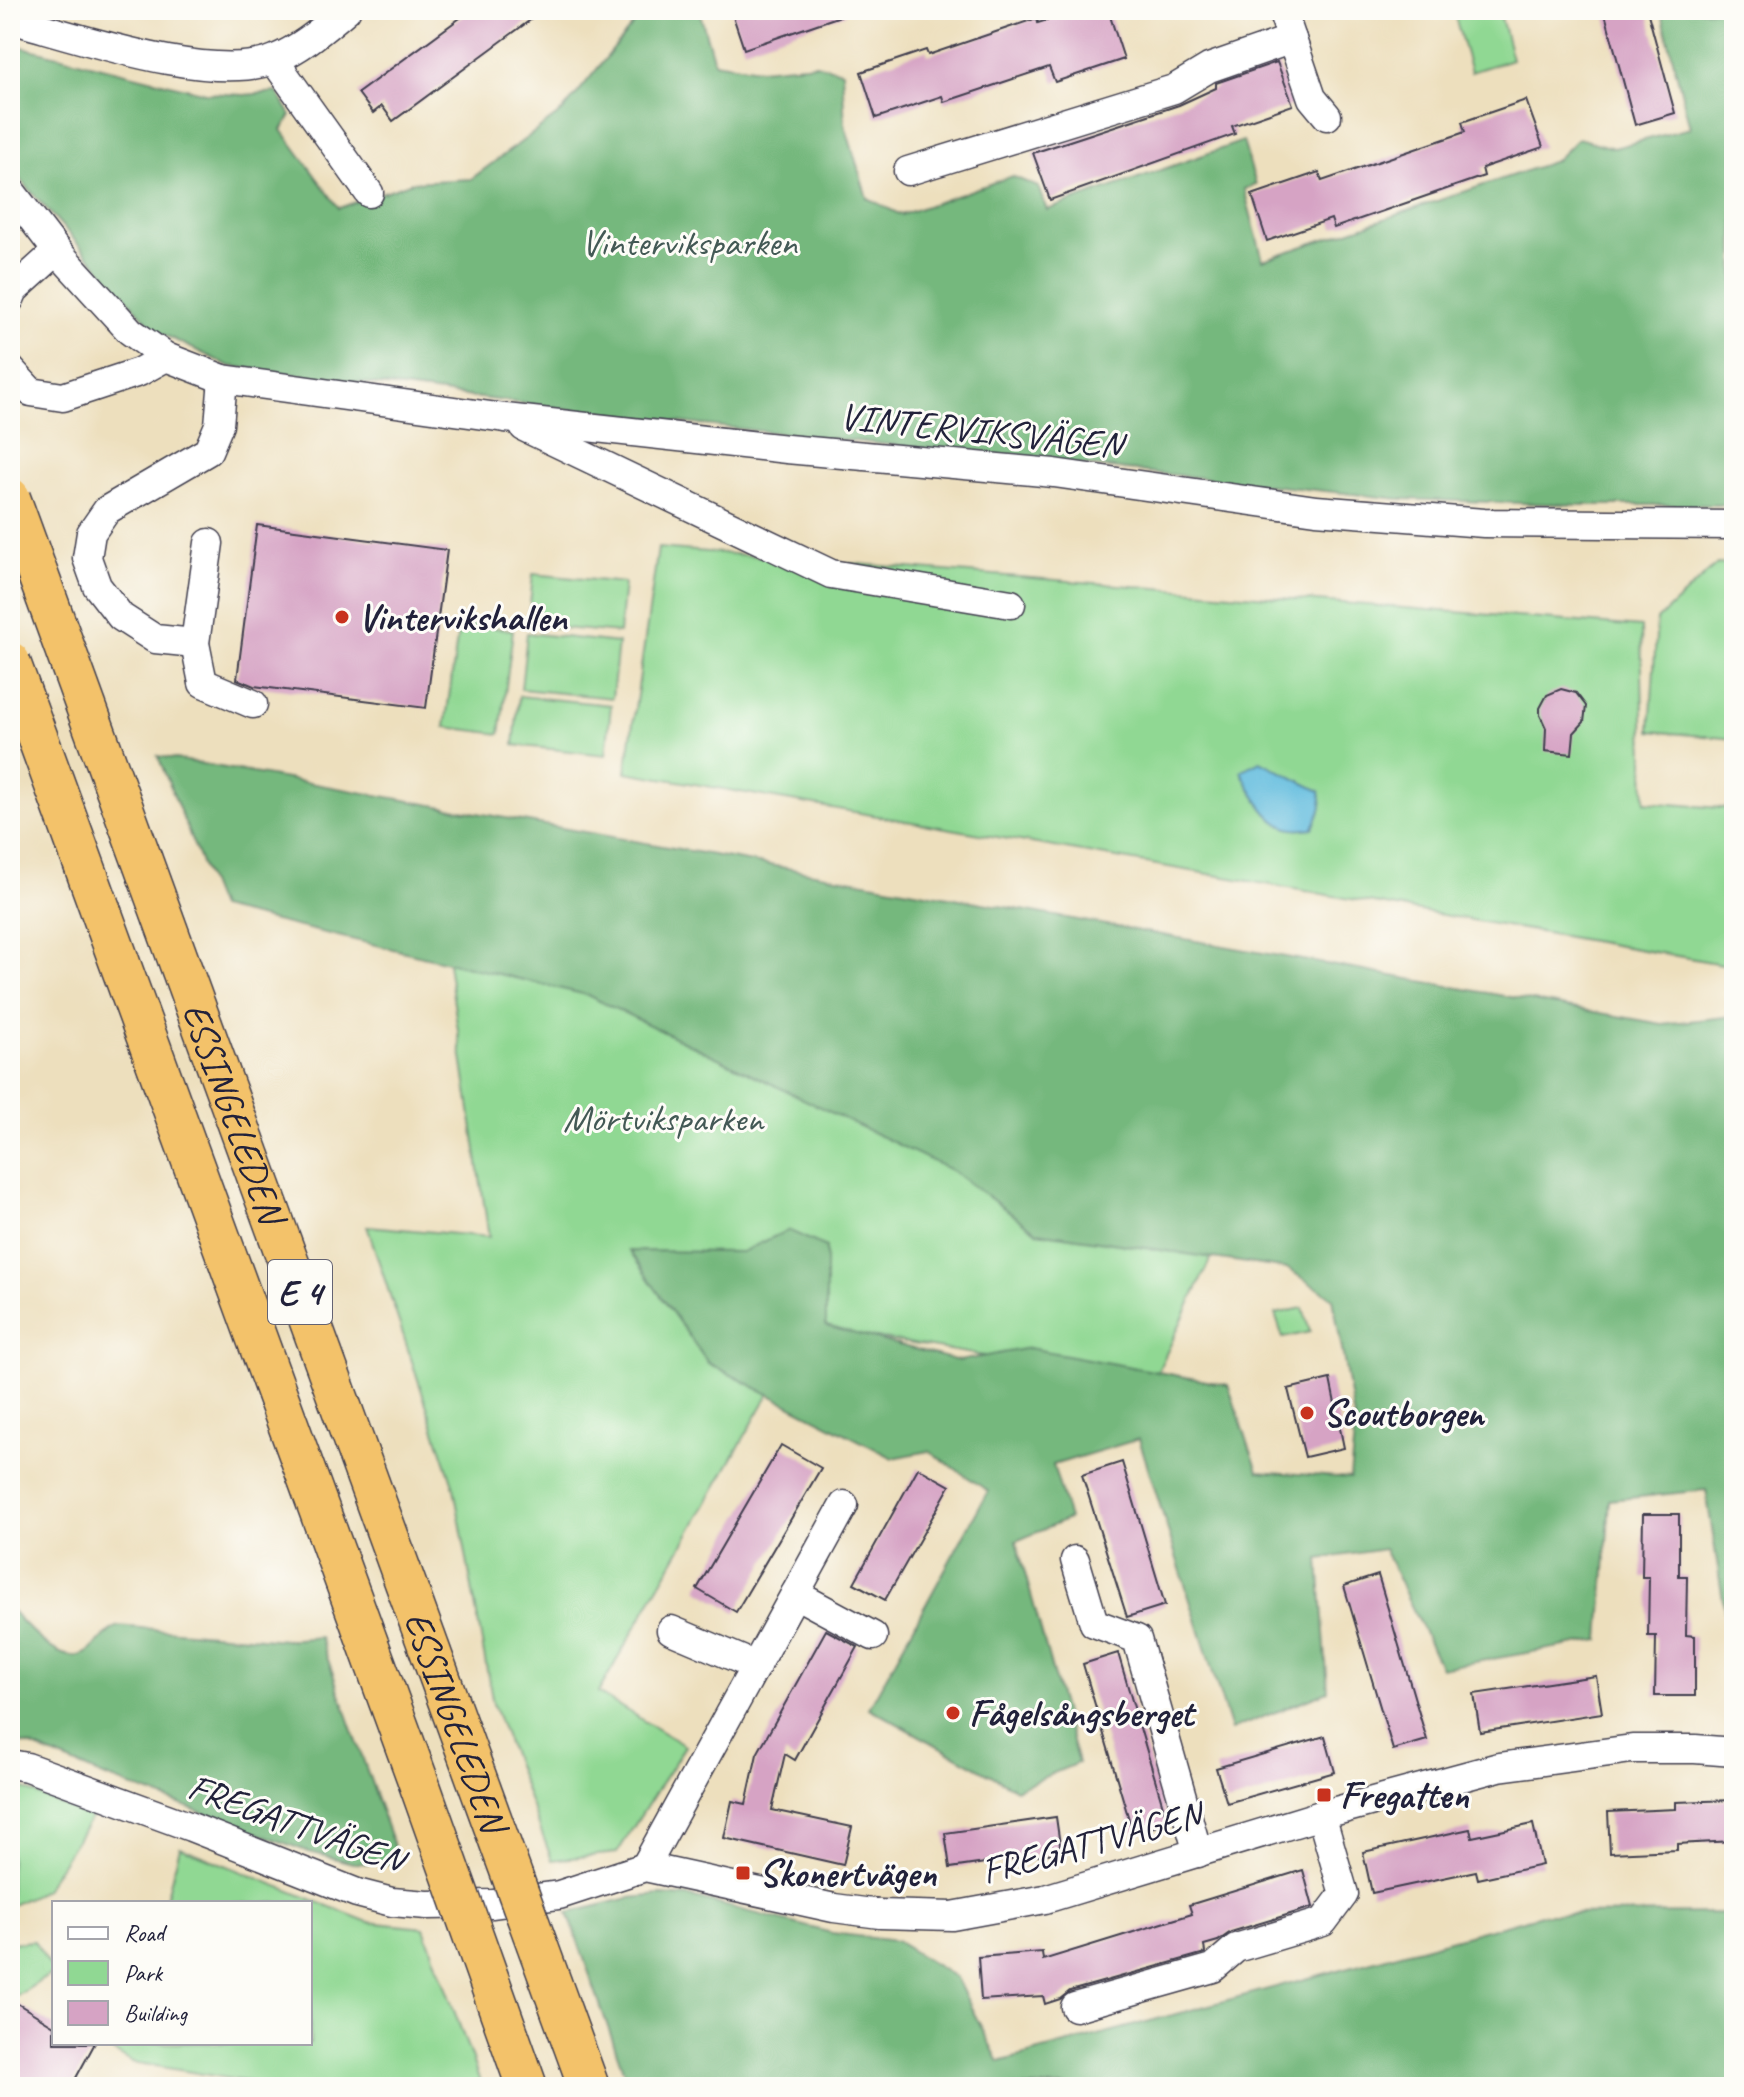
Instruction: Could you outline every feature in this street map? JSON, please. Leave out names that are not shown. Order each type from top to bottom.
[{"type":"highway","name":"ESSINGELEDEN","points":[[10,498],[589,2087]]},
{"type":"highway","name":"ESSINGELEDEN","points":[[10,662],[527,2087]]},
{"type":"street","points":[[10,19],[158,58],[208,65],[251,66],[274,60],[309,40],[346,10]]},
{"type":"street","points":[[1282,10],[1312,98],[1327,116]]},
{"type":"street","points":[[908,171],[1174,89],[1209,68],[1292,39]]},
{"type":"street","points":[[274,60],[369,193]]},
{"type":"street","name":"VINTERVIKSVÄGEN","points":[[10,190],[57,251],[130,331],[166,357],[223,379],[505,418],[1054,473],[1316,510],[1484,523],[1734,525]]},
{"type":"street","points":[[10,299],[14,290],[57,251]]},
{"type":"street","points":[[10,369],[31,392],[63,397],[139,372],[166,357]]},
{"type":"street","points":[[195,643],[155,639],[121,617],[97,586],[87,558],[91,533],[107,510],[208,451],[219,425],[223,379]]},
{"type":"street","points":[[505,418],[831,574],[1011,604]]},
{"type":"street","points":[[209,543],[195,643],[203,683],[253,704]]},
{"type":"street","points":[[645,1867],[844,1505]]},
{"type":"street","points":[[1075,1560],[1094,1623],[1137,1639],[1198,1853]]},
{"type":"street","points":[[795,1594],[873,1636]]},
{"type":"street","points":[[671,1630],[756,1666]]},
{"type":"street","name":"FREGATTVÄGEN","points":[[10,1764],[27,1767],[191,1827],[357,1893],[392,1902],[493,1904],[559,1895],[645,1867],[834,1908],[880,1914],[952,1916],[1045,1899],[1452,1778],[1543,1760],[1632,1749],[1734,1752]]},
{"type":"street","points":[[1075,2007],[1213,1968],[1236,1948],[1323,1922],[1344,1894],[1321,1815]]},
{"type":"green space","name":"Vinterviksparken","points":[[638,10],[699,10],[714,62],[759,69],[816,64],[842,71],[845,125],[867,198],[901,215],[1012,176],[1038,187],[1047,210],[1243,141],[1256,185],[1244,189],[1263,260],[1555,161],[1578,138],[1614,148],[1690,128],[1661,10],[1734,10],[1734,505],[1581,505],[1400,499],[638,418],[229,366],[156,331],[10,168],[10,44],[206,93],[244,95],[277,92],[291,115],[282,130],[339,208],[412,182],[471,179],[563,111],[641,15]]},
{"type":"green space","points":[[1453,10],[1499,10],[1512,59],[1471,72]]},
{"type":"green space","points":[[658,548],[1641,627],[1645,802],[1734,809],[1734,966],[626,772]]},
{"type":"green space","points":[[1717,564],[1734,565],[1734,739],[1650,731],[1657,620]]},
{"type":"green space","points":[[533,574],[624,583],[619,633],[528,625]]},
{"type":"green space","points":[[459,624],[513,630],[500,734],[445,727]]},
{"type":"green space","points":[[527,633],[618,643],[612,698],[521,689]]},
{"type":"green space","points":[[519,696],[611,705],[606,755],[514,745]]},
{"type":"green space","points":[[158,756],[1662,1024],[1734,1016],[1734,1646],[1730,1646],[1706,1490],[1610,1500],[1600,1640],[1441,1668],[1384,1549],[1319,1559],[1328,1691],[1231,1730],[1139,1439],[1053,1465],[1069,1519],[1016,1541],[1078,1763],[1016,1789],[869,1708],[988,1491],[929,1451],[893,1458],[708,1363],[629,1251],[742,1252],[788,1230],[826,1247],[826,1326],[959,1361],[1029,1348],[1228,1385],[1258,1471],[1350,1478],[1355,1424],[1333,1298],[1288,1269],[1037,1232],[951,1170],[587,995],[219,908]]},
{"type":"green space","name":"Mörtviksparken","points":[[437,890],[1306,1055],[1152,1384],[666,1303],[708,1363],[769,1394],[598,1693],[685,1746],[617,1853],[552,1860],[493,1704],[454,1488],[367,1226],[489,1237]]},
{"type":"green space","points":[[1303,1308],[1310,1332],[1283,1338],[1275,1314]]},
{"type":"green space","points":[[10,1609],[56,1651],[78,1656],[88,1652],[118,1626],[285,1640],[320,1637],[400,1864],[353,1863],[309,1852],[31,1746],[10,1741]]},
{"type":"green space","points":[[10,1785],[91,1818],[44,1890],[10,1906]]},
{"type":"green space","points":[[180,1847],[368,1922],[424,1928],[482,2087],[280,2087],[132,2062],[102,2045],[312,2045],[312,1901],[166,1901]]},
{"type":"green space","points":[[661,1895],[691,1897],[832,1933],[896,1941],[956,1978],[999,2062],[1545,1914],[1734,1913],[1734,2087],[629,2087],[568,1913],[629,1898]]},
{"type":"green space","points":[[34,1941],[52,1969],[52,1973],[17,1996],[10,1992],[10,1943]]},
{"type":"water","points":[[1260,761],[1320,791],[1322,807],[1313,828],[1285,827],[1269,815],[1241,771]]},
{"type":"building","points":[[471,10],[544,10],[393,121],[382,106],[373,113],[358,93]]},
{"type":"building","points":[[731,10],[845,10],[846,14],[744,49]]},
{"type":"building","points":[[1079,10],[1108,10],[1124,59],[1055,82],[1049,67],[944,102],[942,96],[876,118],[861,72],[926,50],[928,55],[1037,18],[1038,23]]},
{"type":"building","points":[[1604,10],[1647,10],[1675,113],[1635,125]]},
{"type":"building","points":[[1277,62],[1293,105],[1232,126],[1235,134],[1050,200],[1033,153],[1179,105],[1216,88],[1216,83]]},
{"type":"building","points":[[1526,100],[1543,147],[1482,168],[1484,176],[1334,228],[1331,219],[1267,241],[1252,195],[1319,172],[1322,181],[1465,132],[1462,122]]},
{"type":"building","name":"Vintervikshallen","points":[[257,525],[447,550],[426,708],[254,686],[237,679]]},
{"type":"building","points":[[1561,689],[1576,693],[1586,706],[1584,722],[1574,733],[1572,754],[1545,751],[1546,728],[1540,708],[1547,695]]},
{"type":"building","name":"Scoutborgen","points":[[1330,1379],[1344,1448],[1305,1457],[1288,1389]]},
{"type":"building","points":[[781,1445],[821,1468],[736,1612],[697,1589]]},
{"type":"building","points":[[1122,1462],[1165,1605],[1127,1617],[1082,1475]]},
{"type":"building","points":[[918,1468],[950,1486],[885,1600],[854,1583]]},
{"type":"building","points":[[1643,1514],[1679,1514],[1679,1576],[1687,1576],[1686,1635],[1695,1636],[1695,1696],[1655,1696],[1656,1636],[1648,1636],[1649,1577],[1642,1577]]},
{"type":"building","points":[[1378,1575],[1427,1740],[1393,1750],[1344,1586]]},
{"type":"building","points":[[826,1630],[858,1647],[795,1760],[785,1754],[772,1810],[852,1827],[843,1865],[724,1838],[732,1801],[746,1804],[757,1754]]},
{"type":"building","points":[[1118,1653],[1168,1823],[1133,1833],[1083,1664]]},
{"type":"building","points":[[1596,1676],[1602,1713],[1480,1732],[1474,1694]]},
{"type":"building","points":[[1325,1736],[1335,1772],[1227,1803],[1216,1768]]},
{"type":"building","points":[[1734,1800],[1734,1841],[1677,1844],[1677,1850],[1610,1853],[1608,1812],[1676,1809],[1676,1802]]},
{"type":"building","points":[[1056,1817],[1061,1852],[950,1868],[945,1833]]},
{"type":"building","points":[[1533,1824],[1542,1865],[1478,1879],[1476,1871],[1372,1893],[1363,1852],[1470,1829],[1472,1837]]},
{"type":"building","points":[[1303,1870],[1313,1907],[1231,1932],[1218,1941],[1204,1945],[1205,1953],[1070,1991],[1060,1999],[1045,2004],[1043,1996],[981,2000],[978,1957],[1042,1952],[1043,1960],[1192,1914],[1189,1905]]},
{"type":"building","points":[[10,1999],[52,2025],[52,2045],[94,2045],[71,2087],[10,2087]]},
{"type":"place","name":"Vintervikshallen","points":[[342,617]]},
{"type":"place","name":"Scoutborgen","points":[[1307,1413]]},
{"type":"place","name":"Fågelsångsberget","points":[[953,1713]]},
{"type":"place","name":"Fregatten","points":[[1324,1795]]},
{"type":"place","name":"Skonertvägen","points":[[743,1873]]}]
